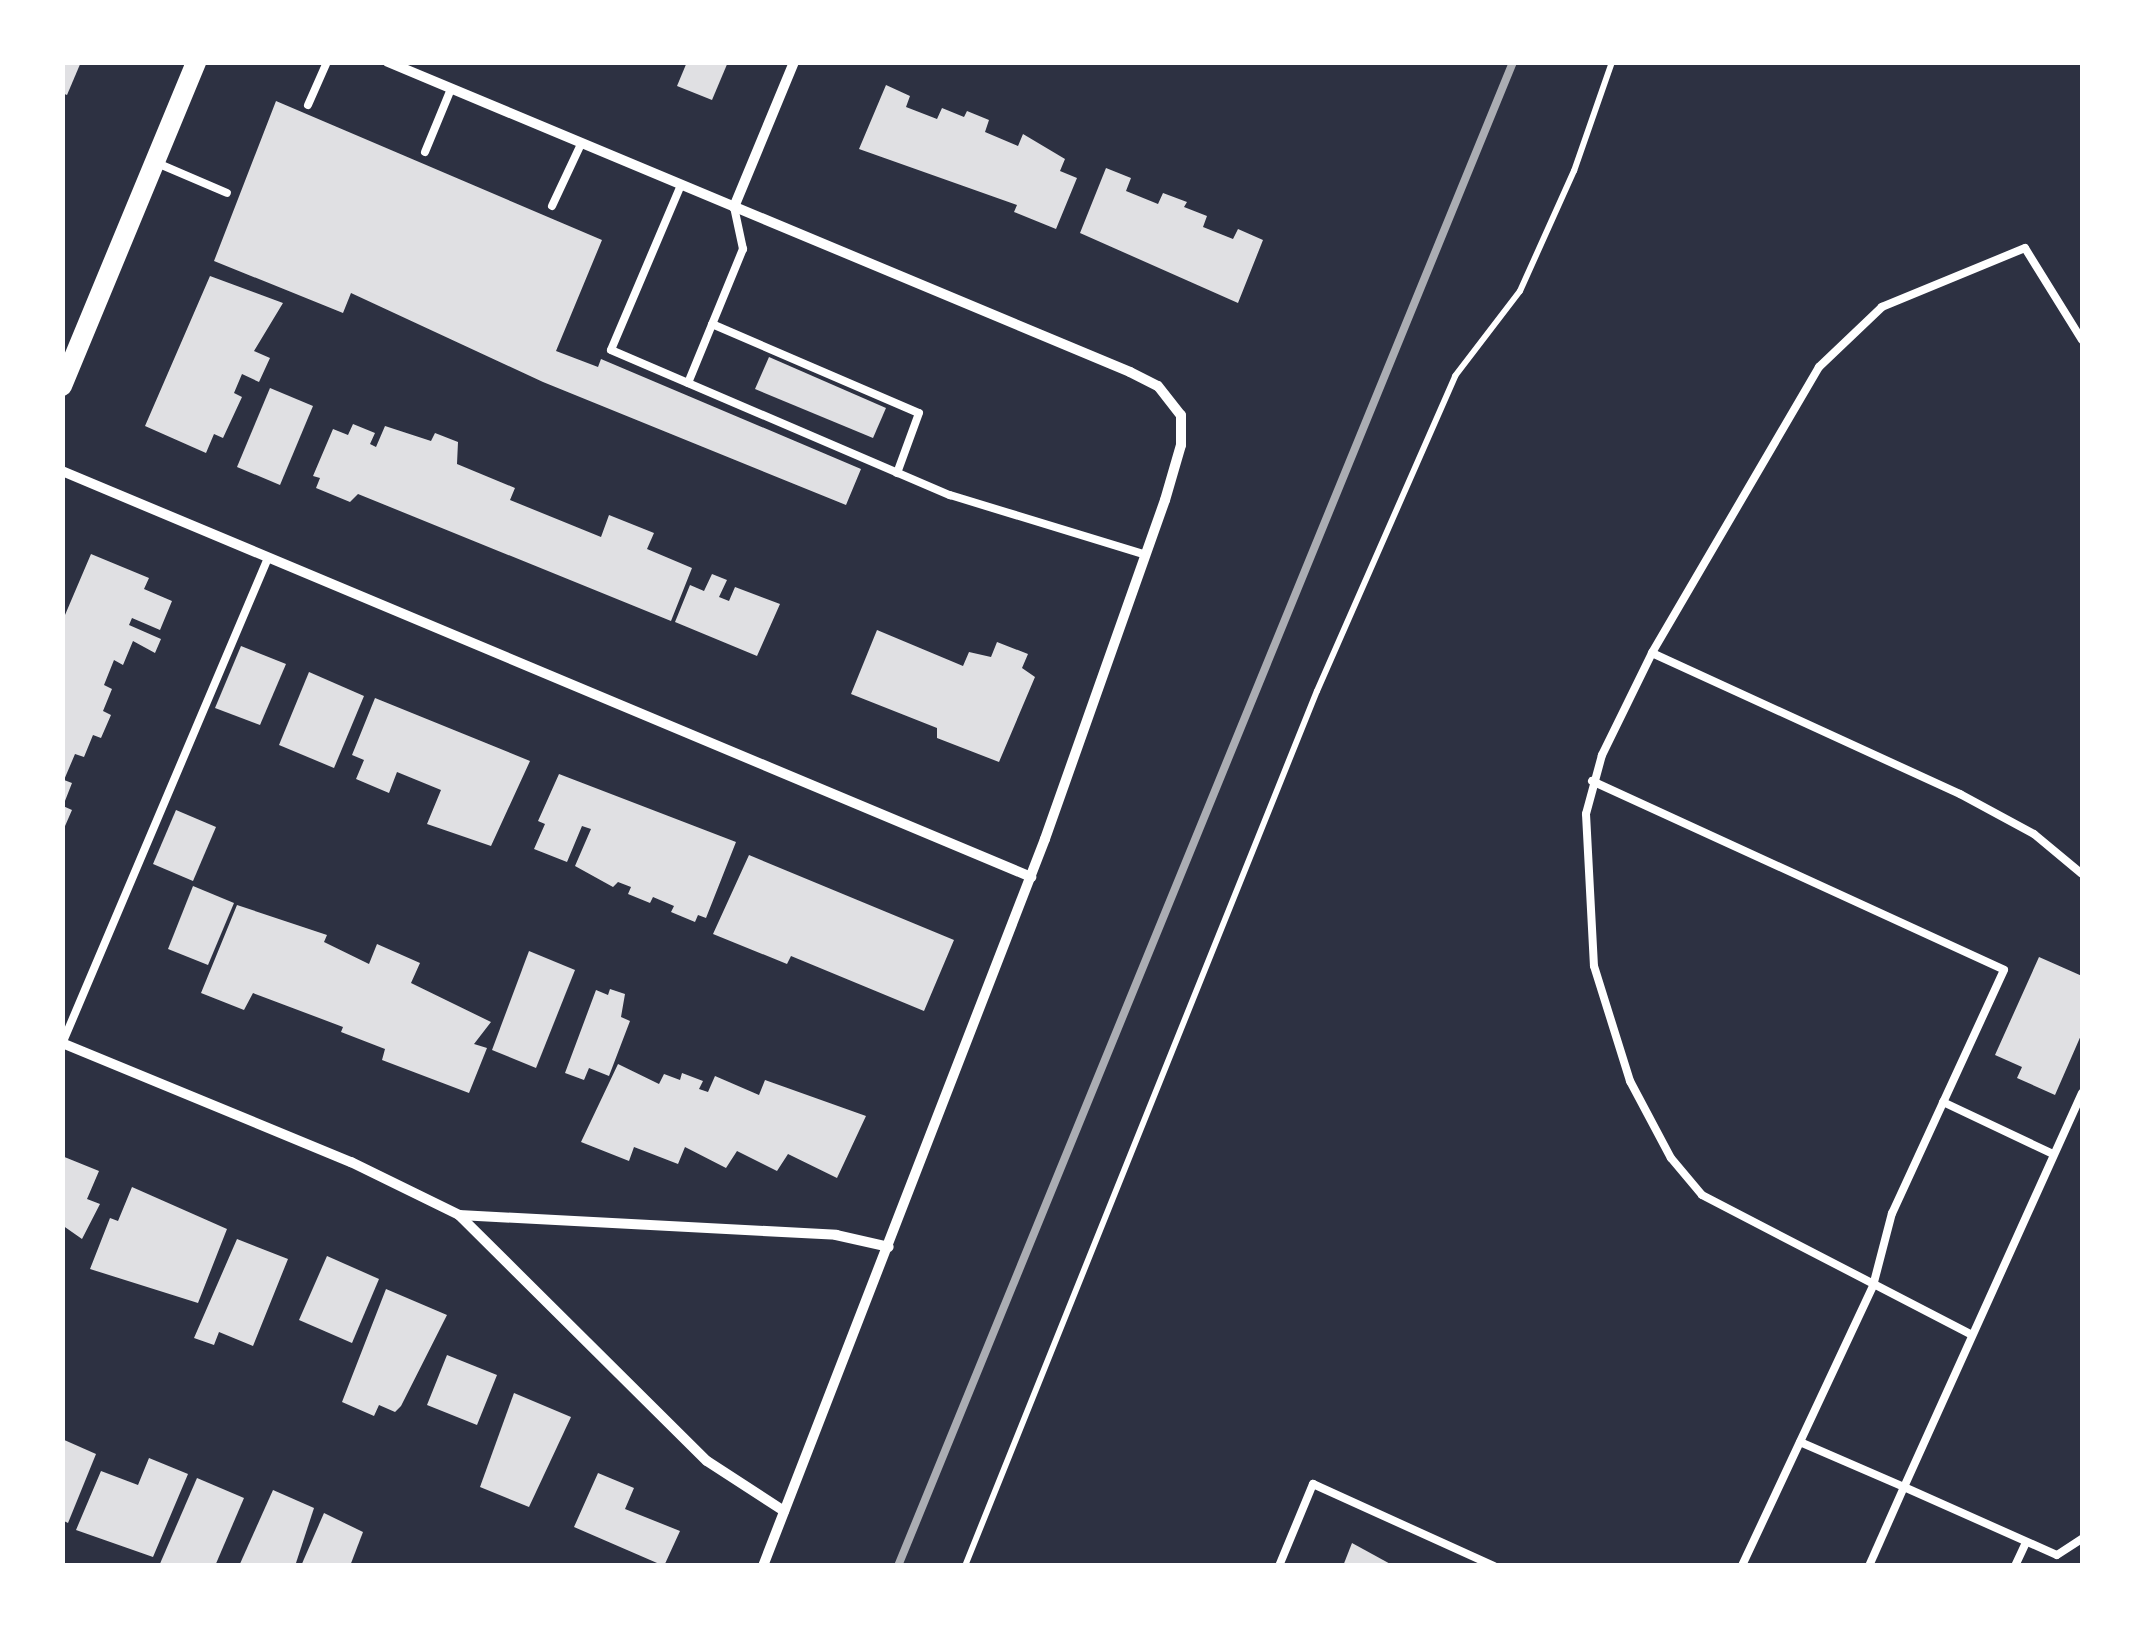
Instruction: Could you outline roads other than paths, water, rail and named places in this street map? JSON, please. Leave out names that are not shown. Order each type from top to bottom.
[{"type":"main road","points":[[62,386],[196,62]]},
{"type":"street","points":[[388,62],[1130,372],[1158,386],[1181,414],[1182,446],[1031,877],[763,1566]]},
{"type":"street","points":[[734,207],[794,62]]},
{"type":"street","points":[[62,471],[1031,877]]},
{"type":"street","points":[[62,1043],[351,1162],[459,1215],[707,1461],[784,1511]]},
{"type":"street","points":[[459,1215],[836,1235],[889,1247]]},
{"type":"lane","points":[[308,105],[327,62]]},
{"type":"lane","points":[[425,152],[451,89]]},
{"type":"lane","points":[[552,206],[581,144]]},
{"type":"lane","points":[[155,162],[227,192]]},
{"type":"lane","points":[[680,186],[612,350],[897,473],[1058,533],[1100,536],[1146,555]]},
{"type":"lane","points":[[688,383],[743,249],[734,207]]},
{"type":"lane","points":[[1972,1335],[1702,1195],[1671,1158],[1630,1080],[1594,966],[1585,850],[1592,781],[1652,654],[1819,368],[1882,307],[2025,248],[2082,340]]},
{"type":"lane","points":[[712,324],[920,413],[897,473]]},
{"type":"lane","points":[[62,1043],[268,558]]},
{"type":"lane","points":[[1652,654],[1960,794],[2034,834],[2082,874]]},
{"type":"lane","points":[[1592,781],[2004,970],[1892,1213],[1873,1286],[1742,1566]]},
{"type":"lane","points":[[1869,1566],[2082,1093]]},
{"type":"lane","points":[[1942,1102],[2053,1154]]},
{"type":"lane","points":[[1800,1442],[2057,1555],[2082,1539]]},
{"type":"lane","points":[[1279,1566],[1313,1484],[1494,1566]]},
{"type":"lane","points":[[2015,1566],[2026,1542]]},
{"type":"railway","points":[[898,1566],[1513,62]]}]
